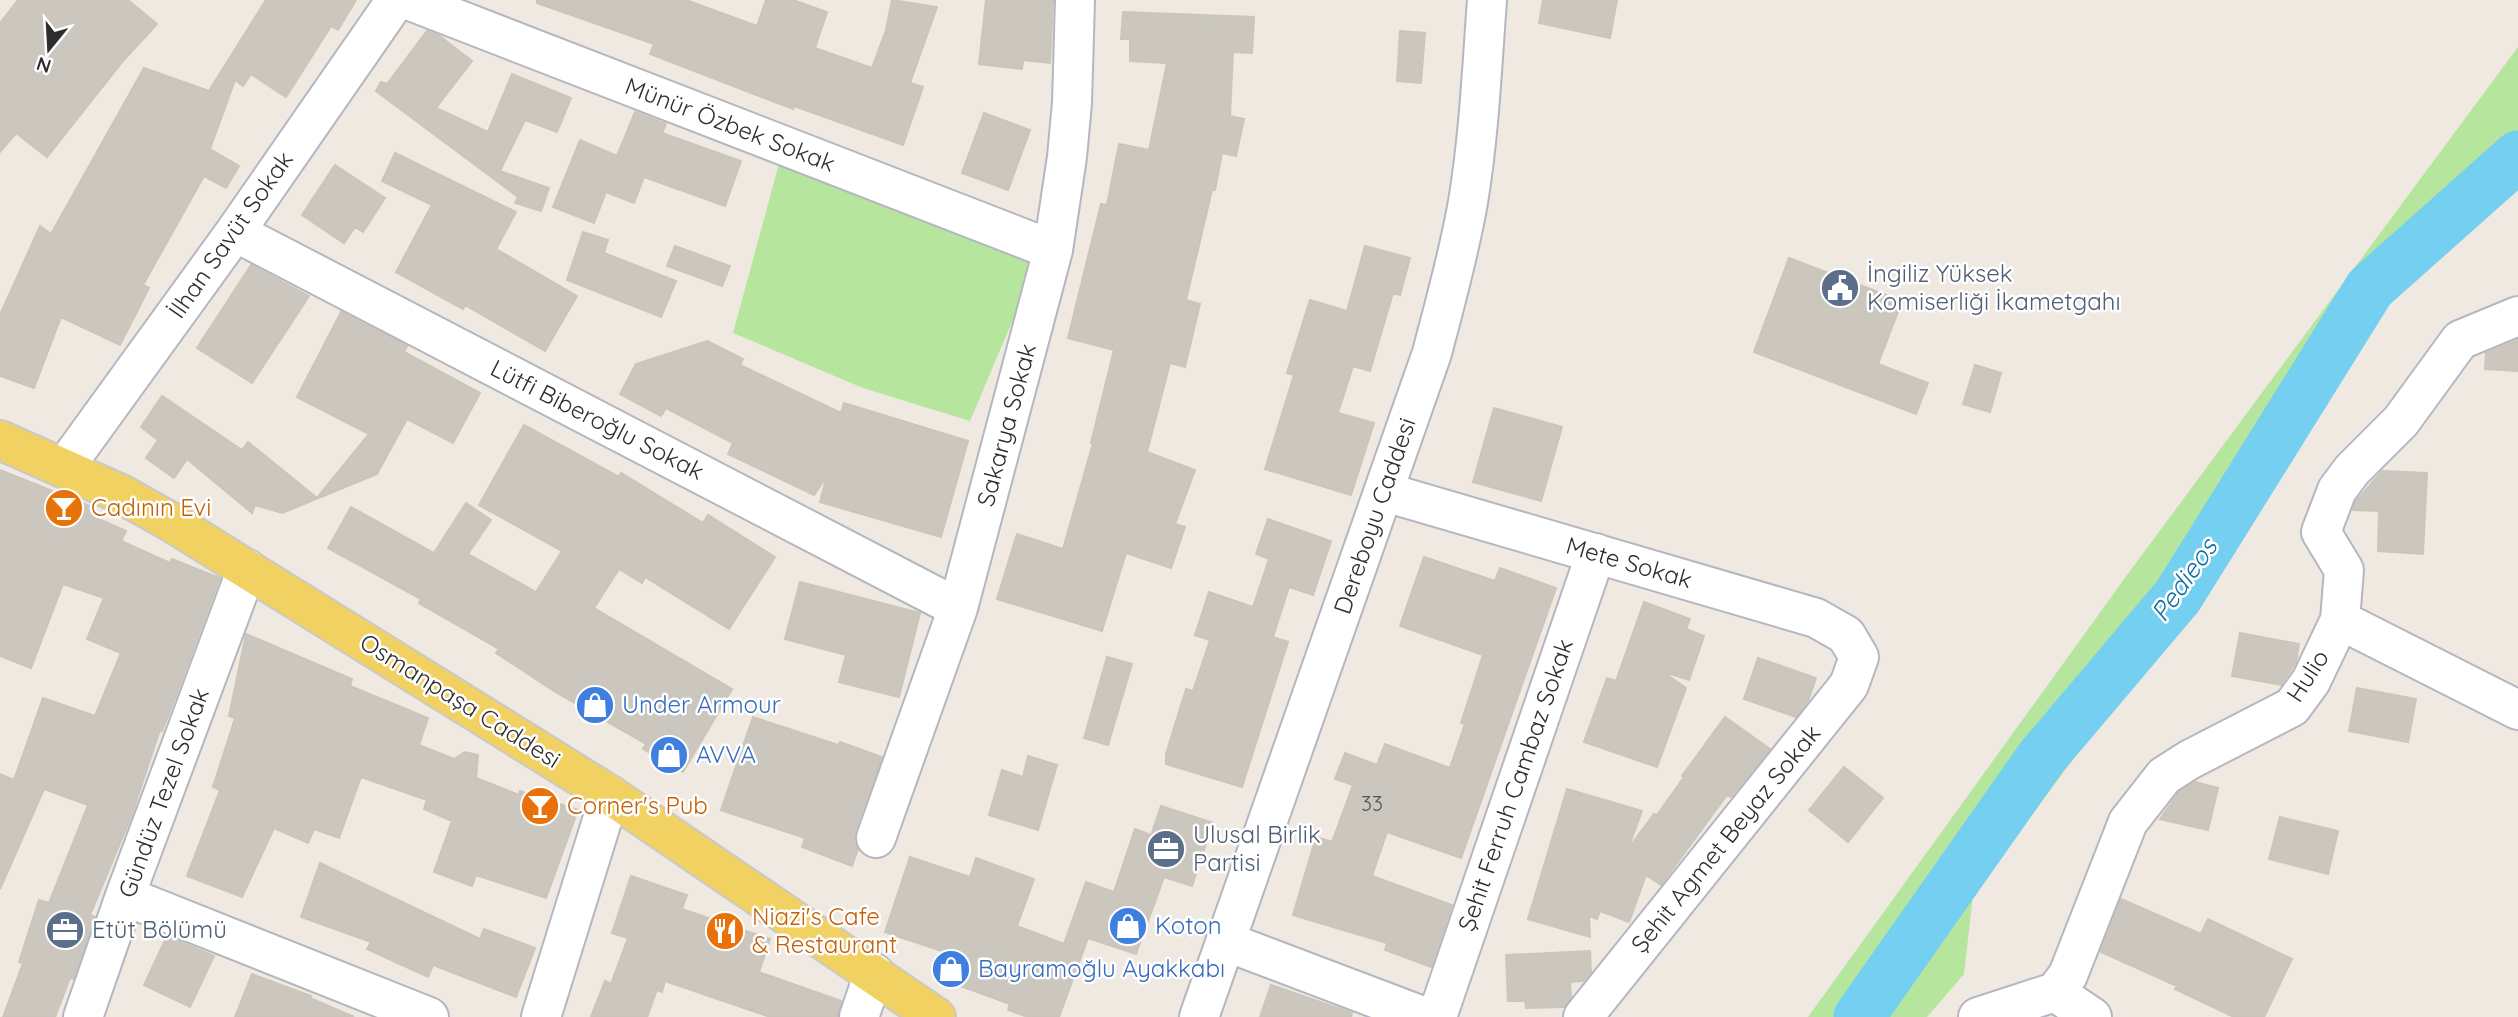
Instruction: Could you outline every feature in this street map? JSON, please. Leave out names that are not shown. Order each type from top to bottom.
[{"type":"main road","name":"Osmanpaşa Caddesi","points":[[0,440],[123,495],[171,522],[610,795],[874,972],[936,1017]]},
{"type":"street","name":"İlhan Savüt Sokak","points":[[64,468],[235,232],[396,0]]},
{"type":"street","name":"Münür Özbek Sokak","points":[[408,0],[1053,250]]},
{"type":"street","name":"Sakarya Sokak","points":[[876,838],[958,608],[1053,250],[1070,130],[1075,0]]},
{"type":"street","name":"Dereboyu Caddesi","points":[[1199,1017],[1432,353],[1468,202],[1477,132],[1487,0]]},
{"type":"street","name":"Lütfi Biberoğlu Sokak","points":[[235,232],[958,608]]},
{"type":"street","name":"Hulio","points":[[2055,992],[2068,975],[2128,822],[2164,776],[2189,760],[2292,707],[2311,681],[2340,620],[2344,570],[2321,532],[2337,490],[2352,470],[2401,421],[2460,340],[2518,316]]},
{"type":"street","name":"Mete Sokak","points":[[1385,492],[1816,618],[1846,635],[1859,657]]},
{"type":"street","name":"Şehit Ferruh Cambaz Sokak","points":[[1437,1017],[1596,553]]},
{"type":"street","name":"Gündüz Tezel Sokak","points":[[83,1017],[125,896],[247,569]]},
{"type":"street","points":[[2340,620],[2518,710]]},
{"type":"street","name":"Şehit Agmet Beyaz Sokak","points":[[1583,1017],[1849,685],[1859,657]]},
{"type":"street","points":[[541,1017],[610,795]]},
{"type":"street","points":[[125,896],[429,1017]]},
{"type":"street","points":[[1227,942],[1426,1017]]},
{"type":"street","points":[[859,1017],[874,972]]},
{"type":"street","points":[[1978,1017],[2055,992],[2092,1017]]},
{"type":"green space","points":[[2518,47],[2518,184],[2385,303],[2155,648],[1973,895],[1964,974],[1927,1017],[1808,1017],[2130,571]]},
{"type":"green space","points":[[780,160],[1037,263],[970,421],[863,388],[733,333]]},
{"type":"building","points":[[18,0],[128,0],[157,24],[123,61],[47,157],[16,133],[0,152],[0,23]]},
{"type":"building","points":[[266,0],[356,0],[338,30],[331,26],[286,97],[251,74],[243,86],[235,80],[210,149],[239,166],[226,188],[204,176],[143,285],[149,288],[120,345],[61,317],[34,388],[0,376],[0,315],[40,226],[51,234],[144,68],[209,91]]},
{"type":"building","points":[[537,0],[686,0],[757,26],[766,0],[793,0],[827,12],[815,48],[872,68],[886,30],[892,0],[937,7],[910,83],[923,87],[903,145],[794,106],[793,109],[650,54],[654,44],[537,3]]},
{"type":"building","points":[[986,0],[1053,1],[1050,63],[1023,60],[1022,69],[979,64]]},
{"type":"building","points":[[1543,0],[1617,0],[1610,38],[1539,23]]},
{"type":"building","points":[[1123,12],[1254,17],[1252,53],[1233,52],[1230,116],[1244,119],[1236,156],[1222,153],[1215,190],[1212,190],[1186,300],[1200,304],[1185,367],[1170,363],[1147,452],[1195,470],[1175,524],[1185,527],[1171,568],[1126,553],[1102,631],[997,599],[1017,534],[1063,549],[1093,443],[1114,350],[1068,338],[1101,204],[1107,205],[1119,144],[1149,150],[1167,63],[1130,61],[1130,39],[1121,39]]},
{"type":"building","points":[[427,31],[438,35],[472,61],[436,108],[488,132],[512,74],[571,98],[557,132],[525,120],[500,171],[549,188],[541,211],[515,203],[518,197],[376,91],[381,82],[387,84]]},
{"type":"building","points":[[1400,31],[1425,33],[1421,83],[1397,81]]},
{"type":"building","points":[[635,112],[666,124],[662,133],[741,161],[725,206],[644,177],[634,203],[606,192],[594,223],[553,207],[580,140],[617,156]]},
{"type":"building","points":[[984,113],[1030,130],[1008,190],[962,173]]},
{"type":"building","points":[[395,153],[516,212],[496,249],[577,296],[545,351],[465,305],[463,309],[396,272],[432,205],[382,181]]},
{"type":"building","points":[[335,165],[385,198],[363,232],[355,227],[344,243],[302,215]]},
{"type":"building","points":[[583,232],[608,240],[604,253],[676,281],[661,317],[567,280]]},
{"type":"building","points":[[675,246],[730,266],[722,286],[667,266]]},
{"type":"building","points":[[1365,246],[1410,258],[1400,295],[1393,293],[1370,371],[1353,366],[1338,413],[1374,423],[1351,495],[1265,469],[1294,375],[1287,373],[1310,300],[1347,311]]},
{"type":"building","points":[[1789,258],[1902,301],[1878,364],[1928,383],[1916,414],[1754,352]]},
{"type":"building","points":[[251,265],[309,296],[252,383],[197,348]]},
{"type":"building","points":[[341,312],[407,346],[404,352],[480,393],[453,443],[407,419],[377,474],[282,513],[255,505],[252,513],[187,459],[174,478],[146,458],[158,440],[141,427],[162,396],[242,450],[248,442],[317,498],[369,434],[297,397]]},
{"type":"building","points":[[2518,340],[2518,371],[2485,369],[2486,353]]},
{"type":"building","points":[[707,341],[743,359],[740,365],[841,413],[844,403],[968,441],[941,537],[820,502],[827,476],[814,495],[728,454],[733,443],[666,408],[661,416],[620,394],[636,364]]},
{"type":"building","points":[[1975,365],[2001,373],[1990,412],[1963,404]]},
{"type":"building","points":[[1494,408],[1562,427],[1541,501],[1473,482]]},
{"type":"building","points":[[524,425],[619,477],[621,473],[703,523],[708,515],[775,557],[729,629],[645,577],[642,583],[619,569],[594,608],[732,689],[683,772],[643,749],[646,744],[557,693],[496,653],[499,649],[419,603],[421,599],[328,548],[351,507],[434,553],[466,503],[491,520],[468,554],[536,592],[562,551],[479,505]]},
{"type":"building","points":[[0,470],[95,508],[92,516],[126,531],[121,541],[170,563],[172,559],[220,578],[174,701],[162,731],[160,730],[131,817],[90,915],[95,917],[73,979],[70,978],[55,1017],[3,1017],[23,963],[19,962],[39,900],[49,903],[88,805],[44,789],[0,889],[0,774],[14,780],[43,698],[95,716],[121,653],[87,639],[104,598],[63,584],[31,668],[0,656]]},
{"type":"building","points":[[2382,471],[2427,473],[2423,554],[2378,551],[2379,511],[2353,510],[2356,501]]},
{"type":"building","points":[[1268,519],[1331,541],[1313,595],[1289,587],[1273,637],[1288,642],[1242,787],[1166,764],[1166,754],[1186,689],[1193,691],[1210,640],[1195,635],[1209,592],[1253,607],[1269,559],[1256,554]]},
{"type":"building","points":[[1424,557],[1495,581],[1500,568],[1556,588],[1461,858],[1387,832],[1372,876],[1452,905],[1431,967],[1385,950],[1387,943],[1293,915],[1316,837],[1332,842],[1353,785],[1335,779],[1345,753],[1377,765],[1385,744],[1450,768],[1483,655],[1400,626]]},
{"type":"building","points":[[800,582],[920,613],[899,697],[839,682],[846,655],[785,639]]},
{"type":"building","points":[[1644,602],[1690,619],[1686,629],[1704,636],[1689,680],[1662,671],[1686,688],[1657,767],[1584,742],[1607,678],[1616,681]]},
{"type":"building","points":[[2240,633],[2299,644],[2296,662],[2281,685],[2232,676]]},
{"type":"building","points":[[246,634],[352,679],[350,686],[428,718],[419,745],[454,759],[465,752],[478,755],[476,778],[519,795],[520,791],[578,810],[546,898],[476,875],[472,886],[434,872],[452,821],[424,809],[427,800],[361,777],[339,838],[314,829],[308,843],[274,828],[242,897],[187,876],[220,790],[213,787],[235,718],[229,716]]},
{"type":"building","points":[[1107,657],[1132,664],[1108,745],[1084,738]]},
{"type":"building","points":[[1758,658],[1816,678],[1808,701],[1796,717],[1744,699]]},
{"type":"building","points":[[2357,688],[2416,699],[2408,742],[2349,731]]},
{"type":"building","points":[[753,717],[882,757],[855,831],[854,841],[858,849],[852,866],[802,847],[805,838],[721,810]]},
{"type":"building","points":[[1725,717],[1770,749],[1731,797],[1727,795],[1661,885],[1646,875],[1629,922],[1600,911],[1597,919],[1589,916],[1590,937],[1528,919],[1567,789],[1642,811],[1628,849],[1654,814],[1657,815]]},
{"type":"building","points":[[1028,756],[1057,765],[1038,830],[989,815],[1002,770],[1023,777]]},
{"type":"building","points":[[1844,767],[1883,798],[1848,842],[1809,810]]},
{"type":"building","points":[[2195,782],[2218,788],[2208,830],[2160,819],[2179,792]]},
{"type":"building","points":[[1161,806],[1213,823],[1192,886],[1164,877],[1136,954],[1088,938],[1059,1017],[1028,1017],[1008,1010],[1010,1004],[933,976],[942,951],[885,932],[910,857],[970,877],[976,858],[1034,879],[1017,926],[1064,944],[1086,882],[1114,892],[1135,829],[1151,835]]},
{"type":"building","points":[[2280,817],[2338,831],[2328,874],[2269,859]]},
{"type":"building","points":[[320,863],[480,939],[484,929],[535,948],[516,997],[433,965],[428,977],[367,949],[371,942],[301,917]]},
{"type":"building","points":[[631,876],[687,895],[682,909],[770,939],[759,972],[841,1001],[838,1017],[770,1017],[665,981],[662,992],[657,990],[647,1017],[591,1017],[605,981],[611,984],[628,938],[612,933]]},
{"type":"building","points":[[2121,899],[2201,934],[2208,919],[2292,959],[2264,1017],[2234,1017],[2175,989],[2177,986],[2101,952]]},
{"type":"building","points":[[167,936],[214,956],[190,1007],[144,985]]},
{"type":"building","points":[[1590,951],[1591,973],[1583,981],[1570,982],[1571,997],[1564,1007],[1526,1008],[1525,1001],[1508,1001],[1506,955]]},
{"type":"building","points":[[252,974],[311,996],[310,998],[354,1017],[235,1017]]},
{"type":"building","points":[[1271,985],[1352,1013],[1351,1017],[1260,1017]]},
{"type":"waterway","name":"Pedieos","points":[[1859,1017],[2041,758],[2178,596],[2370,288],[2518,156]]},
{"type":"place","name":"İngiliz Yüksek Komiserliği İkametgahı","points":[[1840,288]]},
{"type":"place","name":"Cadının Evi","points":[[64,508]]},
{"type":"place","name":"Under Armour","points":[[595,705]]},
{"type":"place","name":"AVVA","points":[[669,755]]},
{"type":"place","name":"Corner's Pub","points":[[540,806]]},
{"type":"place","name":"Ulusal Birlik Partisi","points":[[1166,849]]},
{"type":"place","name":"Koton","points":[[1128,926]]},
{"type":"place","name":"Etüt Bölümü","points":[[65,930]]},
{"type":"place","name":"Niazi's Cafe & Restaurant","points":[[725,931]]},
{"type":"place","name":"Bayramoğlu Ayakkabı","points":[[951,969]]}]
